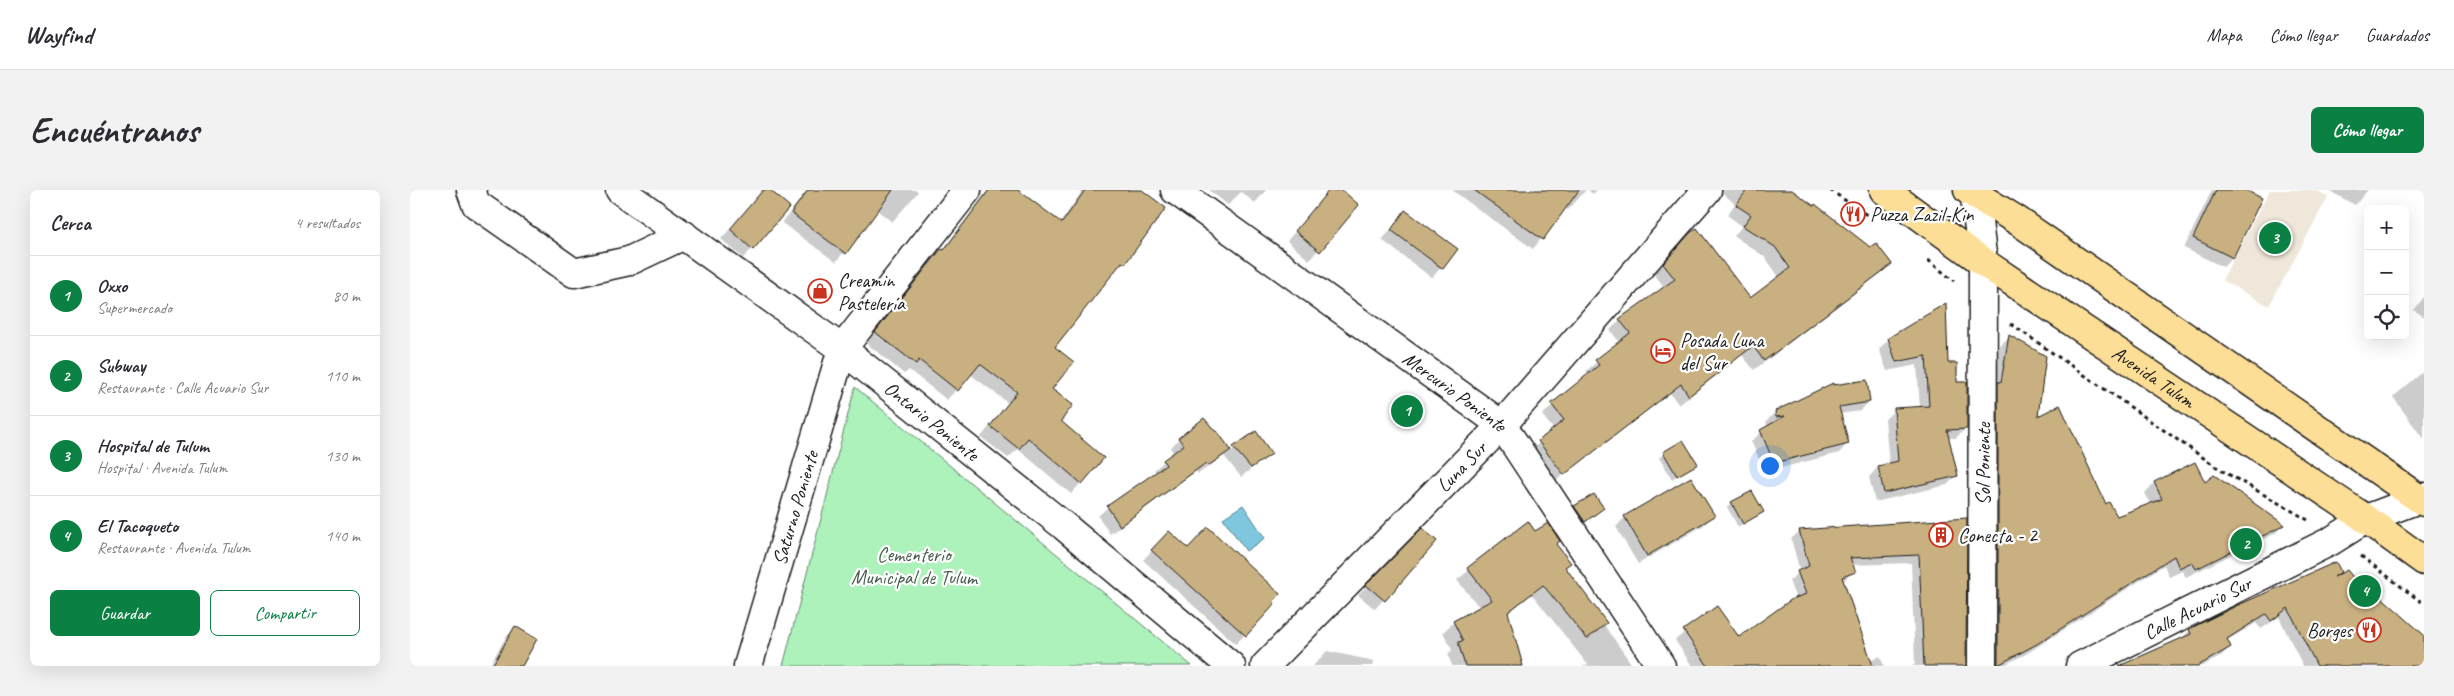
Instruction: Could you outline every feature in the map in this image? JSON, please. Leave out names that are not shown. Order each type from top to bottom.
[{"type":"main road","name":"Avenida Tulum","points":[[1884,190],[1983,262],[2366,519],[2424,561]]},
{"type":"main road","points":[[1972,191],[2423,500]]},
{"type":"street","points":[[471,190],[476,204],[574,273],[630,261],[684,235]]},
{"type":"street","name":"Ontario Poniente","points":[[620,190],[842,349],[1064,526],[1231,666]]},
{"type":"street","points":[[842,349],[967,190]]},
{"type":"street","name":"Mercurio Poniente","points":[[1175,190],[1502,426],[1661,666]]},
{"type":"street","name":"Luna Sur","points":[[1265,666],[1502,426],[1707,190]]},
{"type":"street","name":"Sol Poniente","points":[[1972,191],[1983,262],[1982,666]]},
{"type":"street","name":"Saturno Poniente","points":[[748,666],[842,349]]},
{"type":"street","name":"Calle Acuario Sur","points":[[2080,666],[2337,537],[2366,519],[2423,500]]},
{"type":"path","points":[[1830,190],[1869,216]]},
{"type":"path","points":[[1923,256],[1983,304],[2221,470],[2337,537],[2424,604]]},
{"type":"shaded area","points":[[2270,190],[2316,190],[2328,197],[2269,306],[2222,280]]},
{"type":"green space","name":"Cementerio Municipal de Tulum","points":[[855,387],[1192,666],[783,666]]},
{"type":"water","points":[[1243,505],[1265,538],[1246,551],[1223,518]]},
{"type":"building","points":[[763,190],[770,190],[790,207],[753,250],[730,229]]},
{"type":"building","points":[[808,190],[893,190],[846,254],[791,213]]},
{"type":"building","points":[[989,190],[1018,190],[1062,223],[1085,190],[1142,190],[1166,208],[1125,264],[1122,262],[1055,347],[1074,362],[1052,389],[1073,405],[1061,421],[1104,458],[1082,484],[1028,438],[1019,449],[990,426],[1017,392],[980,364],[958,391],[919,360],[916,364],[875,332],[941,249],[944,250]]},
{"type":"building","points":[[1329,190],[1342,190],[1359,205],[1320,252],[1295,231]]},
{"type":"building","points":[[1474,190],[1579,190],[1543,240]]},
{"type":"building","points":[[1747,190],[1792,190],[1814,206],[1815,204],[1870,247],[1876,243],[1892,264],[1764,361],[1753,346],[1689,396],[1681,384],[1564,475],[1538,441],[1564,420],[1551,404],[1599,365],[1595,360],[1630,333],[1619,319],[1675,279],[1663,264],[1690,233],[1697,228],[1750,298],[1790,268],[1775,247],[1743,226],[1751,215],[1736,205]]},
{"type":"building","points":[[2216,190],[2245,190],[2262,198],[2233,258],[2193,238]]},
{"type":"building","points":[[1405,210],[1458,249],[1443,269],[1391,230]]},
{"type":"building","points":[[1946,303],[1948,363],[1957,363],[1957,382],[1967,382],[1967,429],[1947,430],[1958,476],[1884,493],[1878,466],[1898,461],[1894,408],[1929,406],[1926,356],[1896,362],[1888,338]]},
{"type":"building","points":[[2009,335],[2046,356],[2038,416],[2060,405],[2106,504],[2109,502],[2117,516],[2162,499],[2154,482],[2195,462],[2205,482],[2214,475],[2285,525],[2196,569],[2192,562],[2179,568],[2174,556],[2037,644],[1998,665],[1998,382],[2001,382]]},
{"type":"building","points":[[1867,380],[1870,402],[1839,407],[1849,444],[1774,463],[1760,430],[1785,416],[1776,417],[1775,411],[1833,383],[1833,385]]},
{"type":"building","points":[[1204,418],[1217,431],[1231,450],[1208,466],[1206,463],[1120,526],[1107,506],[1166,465],[1163,460],[1184,445],[1178,438]]},
{"type":"building","points":[[1256,431],[1272,454],[1251,468],[1233,447]]},
{"type":"building","points":[[1683,440],[1698,464],[1677,476],[1663,452]]},
{"type":"building","points":[[1691,477],[1715,516],[1647,556],[1624,516]]},
{"type":"building","points":[[1752,491],[1764,512],[1743,524],[1731,502]]},
{"type":"building","points":[[1594,494],[1604,508],[1585,522],[1574,506]]},
{"type":"building","points":[[1967,518],[1966,666],[1924,666],[1919,555],[1850,558],[1856,572],[1842,577],[1873,666],[1708,666],[1683,630],[1717,606],[1739,637],[1792,599],[1806,594],[1797,571],[1809,566],[1799,530]]},
{"type":"building","points":[[1528,521],[1535,531],[1548,523],[1560,541],[1556,544],[1571,563],[1565,567],[1607,623],[1587,639],[1543,585],[1508,612],[1523,666],[1465,666],[1458,642],[1463,641],[1453,621],[1492,600],[1467,568]]},
{"type":"building","points":[[1208,527],[1280,594],[1273,602],[1275,604],[1246,636],[1151,550],[1169,531],[1188,548]]},
{"type":"building","points":[[1422,528],[1437,541],[1385,601],[1366,585]]},
{"type":"building","points":[[2336,562],[2341,572],[2334,577],[2347,570],[2370,598],[2377,593],[2424,635],[2424,666],[2317,666],[2288,608],[2271,621],[2266,614],[2227,639],[2231,647],[2198,666],[2119,666],[2191,634],[2189,629],[2236,606]]},
{"type":"building","points":[[515,626],[537,639],[522,666],[492,666]]},
{"type":"place","name":"Puzza Zazil-Kin","points":[[1853,214]]},
{"type":"place","name":"Hospital de Tulum","points":[[2275,238]]},
{"type":"place","name":"Creamin Pastelería","points":[[820,291]]},
{"type":"place","name":"Posada Luna del Sur","points":[[1663,351]]},
{"type":"place","name":"Oxxo","points":[[1407,411]]},
{"type":"place","name":"Conecta - 2","points":[[1941,535]]},
{"type":"place","name":"Subway","points":[[2246,544]]},
{"type":"place","name":"El Tacoqueto","points":[[2365,591]]},
{"type":"place","name":"Borges","points":[[2369,630]]}]
